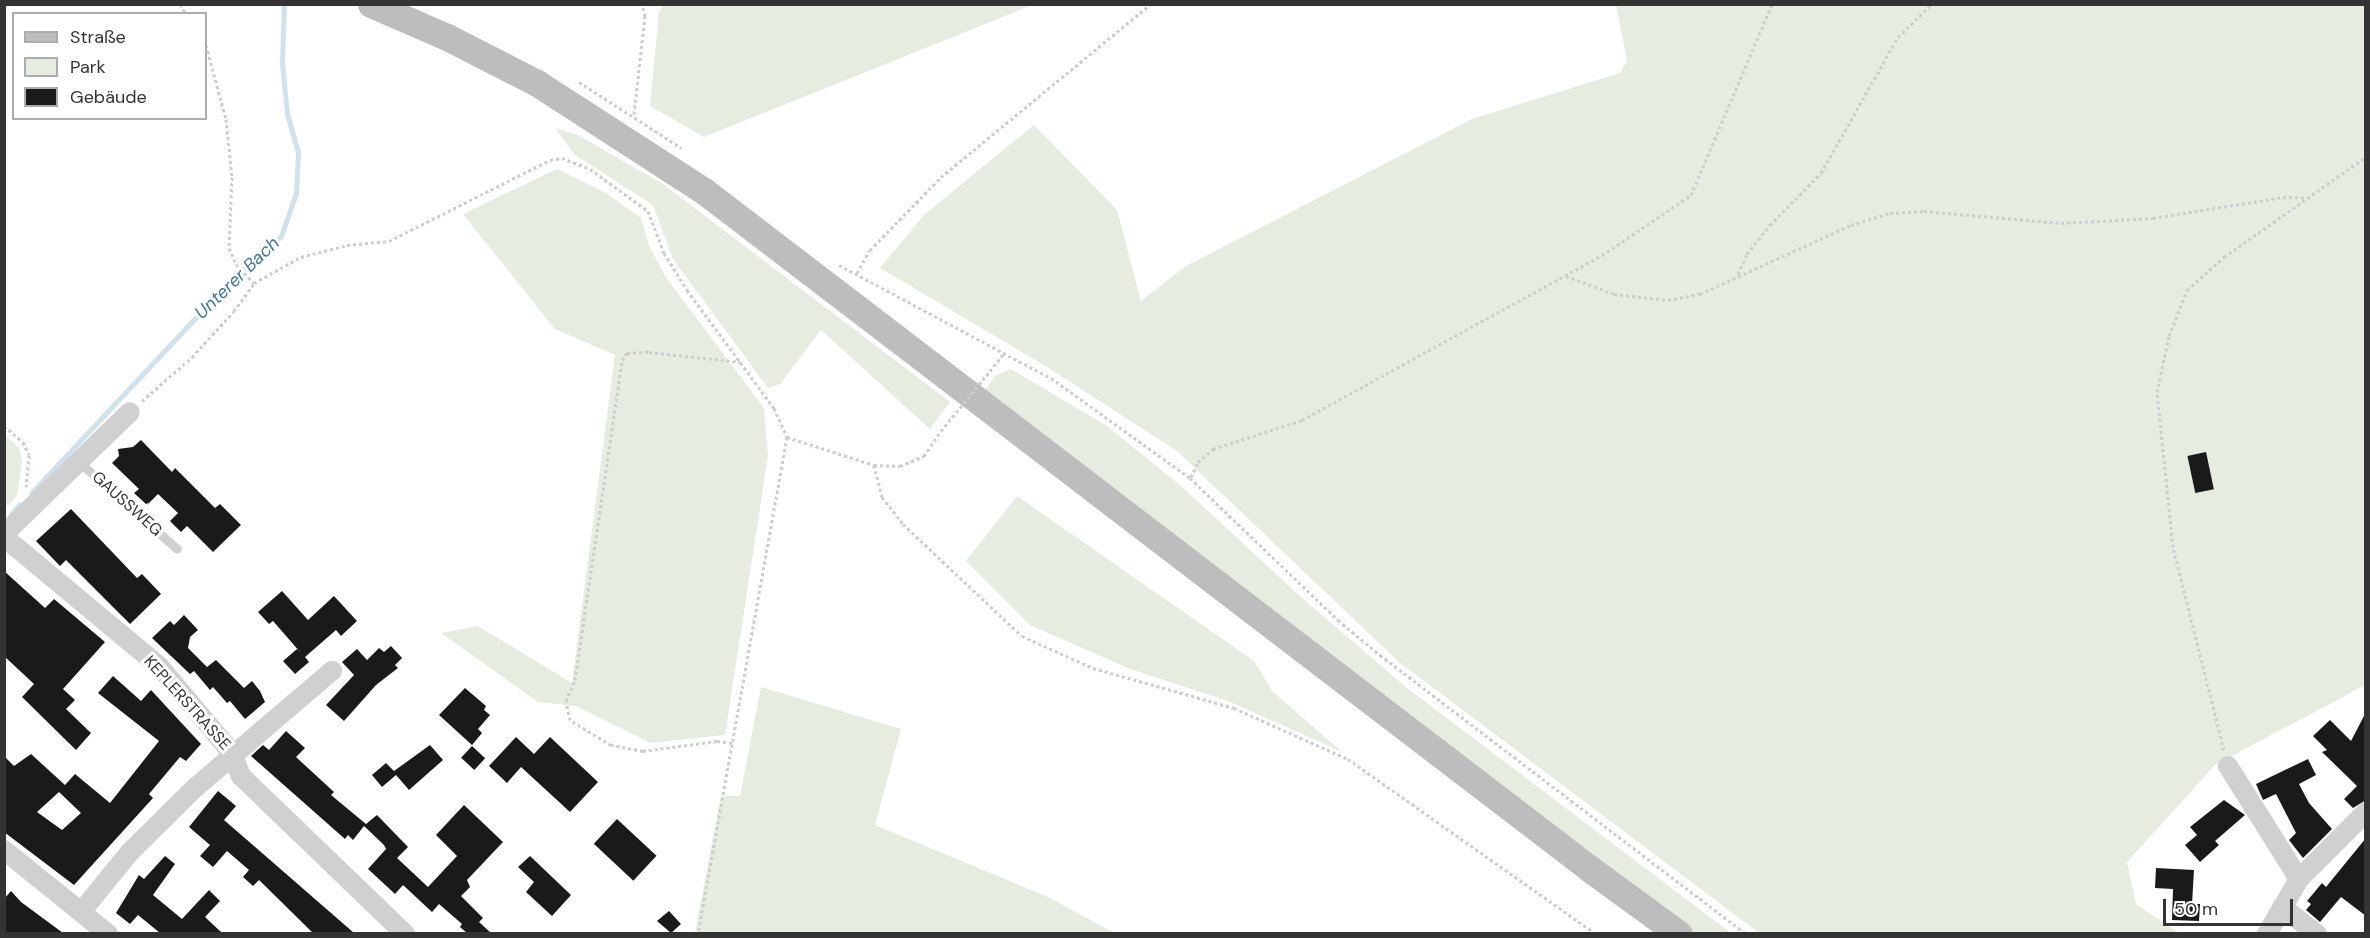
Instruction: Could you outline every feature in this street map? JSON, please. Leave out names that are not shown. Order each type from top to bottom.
[{"type":"main road","points":[[371,4],[447,37],[537,83],[704,191],[1580,862],[1679,933]]},
{"type":"street","name":"GAUSSWEG","points":[[4,536],[77,460],[130,411]]},
{"type":"street","name":"KEPLERSTRASSE","points":[[4,536],[159,666],[232,753],[241,776],[405,933]]},
{"type":"street","points":[[82,911],[130,852],[232,753],[332,671]]},
{"type":"street","points":[[2228,766],[2299,879]]},
{"type":"street","points":[[2267,933],[2299,879],[2366,812]]},
{"type":"street","points":[[4,850],[108,933]]},
{"type":"street","points":[[2282,906],[2317,933]]},
{"type":"lane","name":"GAUSSWEG","points":[[77,460],[177,549]]},
{"type":"path","points":[[634,114],[645,15],[642,4]]},
{"type":"path","points":[[857,273],[870,250],[941,177],[1151,4]]},
{"type":"path","points":[[1190,478],[1198,462],[1212,449],[1302,420],[1565,275],[1691,195],[1772,4]]},
{"type":"path","points":[[1737,276],[1747,254],[1770,225],[1821,173],[1898,37],[1932,4]]},
{"type":"path","points":[[207,49],[226,119],[232,177],[229,248],[236,264],[254,283]]},
{"type":"path","points":[[2228,766],[2174,547],[2157,392],[2169,336],[2187,290],[2224,257],[2366,157]]},
{"type":"path","points":[[130,411],[192,357],[234,311],[254,283],[301,257],[347,245],[389,241],[550,160],[562,158],[590,169],[648,211],[664,253],[681,281],[774,408],[787,437],[698,933]]},
{"type":"path","points":[[1565,275],[1614,294],[1668,300],[1700,294],[1851,225],[1890,213],[1923,211],[2061,223],[2153,218],[2283,197],[2307,198]]},
{"type":"path","points":[[732,743],[717,741],[643,751],[611,745],[570,720],[566,701],[575,680],[622,360],[627,353],[649,352],[741,363]]},
{"type":"path","points":[[787,437],[873,465],[900,466],[924,456],[941,431],[1004,353],[1051,378],[1190,478],[1285,571],[1380,655],[1746,933]]},
{"type":"path","points":[[4,426],[23,442],[29,455],[25,513]]},
{"type":"path","points":[[873,465],[882,497],[903,524],[1022,636],[1093,668],[1234,708],[1348,759],[1596,933]]},
{"type":"green space","points":[[664,5],[1032,5],[704,137],[650,106],[659,12]]},
{"type":"green space","points":[[1616,5],[2365,5],[2365,685],[2215,765],[2127,862],[2136,904],[2179,933],[1759,933],[1399,662],[1177,451],[1047,367],[880,268],[924,215],[1034,125],[1117,210],[1141,301],[1186,266],[1472,119],[1620,73],[1627,60]]},
{"type":"green space","points":[[555,128],[578,135],[663,184],[950,402],[930,429],[821,330],[780,384],[768,388],[673,259],[653,205],[575,155]]},
{"type":"green space","points":[[557,169],[606,193],[641,218],[649,246],[667,279],[764,408],[768,456],[725,735],[651,743],[576,706],[538,702],[441,633],[478,626],[572,683],[615,355],[555,329],[463,214]]},
{"type":"green space","points":[[1011,369],[1107,426],[1181,486],[1302,598],[1407,688],[1731,933],[1689,933],[983,394],[995,376]]},
{"type":"green space","points":[[4,434],[19,448],[22,462],[17,496],[8,506],[5,503]]},
{"type":"green space","points":[[1017,496],[1254,661],[1272,691],[1342,752],[1228,701],[1130,669],[1030,625],[966,561]]},
{"type":"green space","points":[[761,687],[901,729],[875,825],[1048,897],[1114,933],[695,933],[721,796],[740,796]]},
{"type":"building","points":[[141,440],[172,472],[175,468],[215,508],[220,504],[241,525],[213,552],[187,526],[181,532],[170,521],[178,513],[158,494],[147,505],[134,493],[139,489],[112,463],[119,456],[118,449],[133,447]]},
{"type":"building","points":[[2206,452],[2214,489],[2195,493],[2187,456]]},
{"type":"building","points":[[71,509],[137,578],[142,574],[161,594],[130,624],[66,560],[60,566],[36,541]]},
{"type":"building","points":[[4,571],[45,608],[54,599],[105,642],[63,689],[75,700],[66,709],[91,733],[76,750],[22,697],[34,684],[4,656]]},
{"type":"building","points":[[282,591],[308,620],[334,596],[357,621],[341,636],[336,630],[305,657],[309,662],[295,674],[283,661],[297,649],[300,652],[273,621],[269,624],[258,612]]},
{"type":"building","points":[[184,615],[198,630],[190,637],[188,648],[207,667],[216,660],[244,688],[252,681],[260,691],[265,702],[245,719],[230,701],[227,703],[213,687],[210,690],[194,671],[190,674],[152,638],[170,621],[174,625]]},
{"type":"building","points":[[391,646],[402,658],[395,665],[398,668],[376,685],[344,721],[326,705],[354,675],[342,662],[357,649],[367,660],[379,648],[384,652]]},
{"type":"building","points":[[113,676],[141,701],[151,690],[201,744],[186,761],[180,757],[149,794],[153,798],[74,885],[4,832],[4,756],[14,766],[31,754],[65,785],[75,774],[110,803],[159,741],[98,693]],"holes":[[[59,792],[81,813],[62,830],[37,812]]]},
{"type":"building","points":[[465,688],[486,706],[484,710],[490,715],[478,729],[482,733],[472,745],[439,715]]},
{"type":"building","points":[[2366,712],[2366,800],[2353,808],[2344,799],[2357,786],[2322,752],[2327,750],[2313,736],[2330,720],[2351,741]]},
{"type":"building","points":[[286,731],[305,748],[296,757],[334,792],[331,795],[366,824],[377,815],[408,847],[397,858],[428,887],[457,856],[436,835],[464,805],[503,842],[467,880],[470,887],[461,896],[483,918],[479,922],[491,933],[467,933],[460,927],[462,924],[439,904],[432,912],[403,885],[395,894],[368,869],[386,849],[384,845],[364,826],[353,840],[348,835],[345,839],[251,756],[263,745],[269,750]]},
{"type":"building","points":[[516,737],[534,754],[550,737],[598,782],[570,812],[521,767],[507,783],[489,766]]},
{"type":"building","points":[[430,745],[443,760],[409,790],[396,775],[382,787],[372,775],[386,763],[394,771]]},
{"type":"building","points":[[472,746],[485,758],[474,770],[461,758]]},
{"type":"building","points":[[2308,759],[2316,775],[2299,784],[2309,803],[2332,829],[2303,858],[2289,840],[2296,833],[2276,794],[2263,800],[2256,784]]},
{"type":"building","points":[[218,791],[236,806],[224,820],[354,933],[313,933],[259,880],[253,886],[243,877],[249,870],[227,851],[213,867],[200,856],[210,845],[189,827]]},
{"type":"building","points":[[2224,800],[2245,815],[2215,841],[2219,845],[2200,862],[2185,845],[2197,835],[2190,827]]},
{"type":"building","points":[[617,819],[656,856],[633,881],[594,844]]},
{"type":"building","points":[[2366,838],[2366,916],[2341,897],[2320,922],[2306,910],[2311,904],[2307,901],[2322,883],[2326,887]]},
{"type":"building","points":[[165,856],[175,864],[153,895],[182,919],[209,890],[220,901],[205,917],[222,933],[160,933],[138,915],[130,924],[116,913],[139,875],[144,879]]},
{"type":"building","points":[[530,856],[571,895],[552,916],[526,892],[534,882],[518,867]]},
{"type":"building","points":[[2156,868],[2194,870],[2192,904],[2200,904],[2199,921],[2172,920],[2173,889],[2155,888]]},
{"type":"building","points":[[11,891],[21,902],[63,933],[4,933],[4,899]]},
{"type":"building","points":[[669,911],[681,924],[671,933],[657,921]]},
{"type":"waterway","name":"Unterer Bach","points":[[31,493],[227,284],[281,236],[296,193],[298,152],[287,114],[282,63],[284,4]]},
{"type":"waterway","name":"Unterer Bach","points":[[11,514],[20,504]]}]
